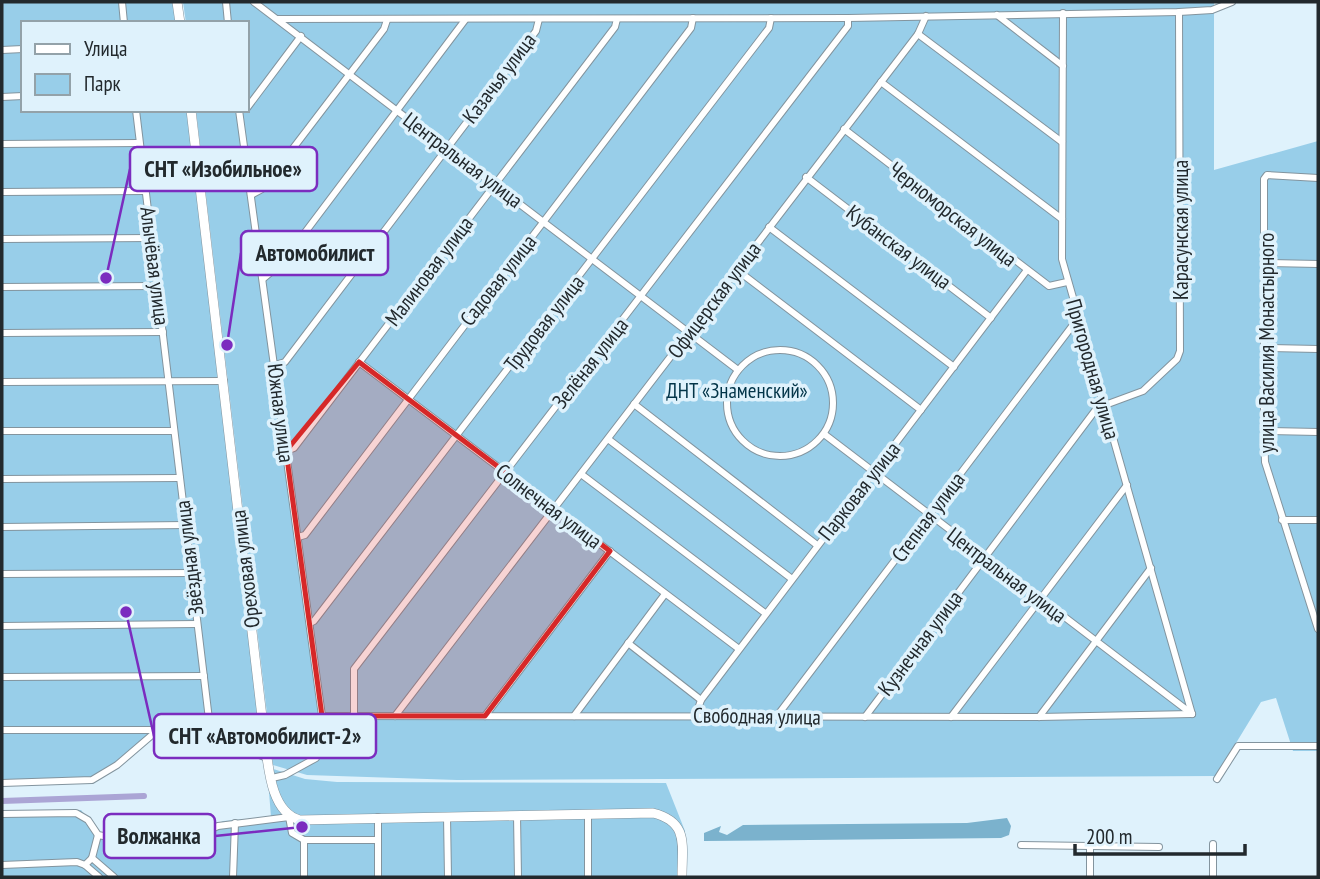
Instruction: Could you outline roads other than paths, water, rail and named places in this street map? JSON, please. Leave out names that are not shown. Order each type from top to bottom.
[{"type":"street","points":[[122,2],[124,21]]},
{"type":"street","points":[[226,2],[228,21]]},
{"type":"street","name":"Центральная улица","points":[[254,2],[738,369]]},
{"type":"street","points":[[278,19],[848,18],[1179,12],[1212,10],[1231,2]]},
{"type":"street","name":"Карасунская улица","points":[[1104,404],[1133,397],[1143,391],[1177,359],[1180,351],[1179,12]]},
{"type":"street","name":"Пригородная улица","points":[[1063,13],[1062,260],[1192,714]]},
{"type":"street","points":[[996,15],[1063,66]]},
{"type":"street","name":"Офицерская улица","points":[[395,716],[918,34],[926,16]]},
{"type":"street","name":"Садовая улица","points":[[298,537],[306,535],[407,398],[691,28],[693,18]]},
{"type":"street","name":"Трудовая улица","points":[[310,623],[594,258],[769,28],[771,18]]},
{"type":"street","name":"Зелёная улица","points":[[354,716],[354,669],[848,26],[848,18]]},
{"type":"street","name":"Казачья улица","points":[[275,365],[285,362],[536,31],[539,19]]},
{"type":"street","name":"Малиновая улица","points":[[286,452],[294,448],[615,27],[617,19]]},
{"type":"street","points":[[251,195],[262,189],[384,29],[387,20]]},
{"type":"street","points":[[264,278],[282,263],[465,20]]},
{"type":"street","points":[[918,34],[1062,142]]},
{"type":"street","points":[[248,107],[301,36]]},
{"type":"street","points":[[2,50],[21,50]]},
{"type":"street","points":[[881,82],[1062,219]]},
{"type":"street","points":[[2,97],[21,96]]},
{"type":"street","name":"Алычёвая улица","points":[[136,112],[156,286],[170,380]]},
{"type":"street","name":"Ореховая улица","points":[[191,112],[267,758],[281,807],[289,817]]},
{"type":"street","name":"Южная улица","points":[[239,112],[322,716],[316,758],[285,775],[272,778]]},
{"type":"street","name":"Черноморская улица","points":[[844,129],[1027,271],[1049,286],[1068,282]]},
{"type":"street","points":[[2,144],[139,143]]},
{"type":"street","name":"улица Василия Монастырного","points":[[1318,178],[1267,175],[1264,179],[1265,462],[1282,520],[1315,607],[1318,629]]},
{"type":"street","name":"Кубанская улица","points":[[806,177],[991,318]]},
{"type":"street","points":[[2,192],[145,191]]},
{"type":"street","points":[[769,227],[954,367]]},
{"type":"street","points":[[2,239],[151,238]]},
{"type":"street","points":[[1266,263],[1318,264]]},
{"type":"street","points":[[737,270],[921,410]]},
{"type":"street","name":"Парковая улица","points":[[696,715],[701,700],[738,649],[1027,271]]},
{"type":"street","points":[[2,287],[156,286]]},
{"type":"street","name":"Степная улица","points":[[777,716],[1079,317]]},
{"type":"street","points":[[2,334],[163,332]]},
{"type":"street","points":[[1265,348],[1318,349]]},
{"type":"street","points":[[772,350],[789,350],[805,355],[819,365],[829,380],[834,396],[833,413],[824,435],[809,449],[794,455],[762,454],[748,446],[730,421],[727,405],[728,389],[738,369],[755,355],[772,350]]},
{"type":"street","name":"Солнечная улица","points":[[359,362],[738,649]]},
{"type":"street","name":"Звёздная улица","points":[[170,380],[211,736]]},
{"type":"street","points":[[2,382],[224,381]]},
{"type":"street","points":[[634,404],[817,545]]},
{"type":"street","name":"Кузнечная улица","points":[[865,717],[1097,408],[1104,404]]},
{"type":"street","points":[[2,431],[174,431]]},
{"type":"street","points":[[1264,431],[1318,432]]},
{"type":"street","name":"Центральная улица","points":[[824,435],[1192,714]]},
{"type":"street","points":[[608,439],[792,579]]},
{"type":"street","points":[[581,474],[765,613]]},
{"type":"street","points":[[2,479],[180,478]]},
{"type":"street","points":[[951,717],[1127,485]]},
{"type":"street","points":[[1282,520],[1318,520]]},
{"type":"street","points":[[2,527],[186,525]]},
{"type":"street","points":[[485,716],[610,551]]},
{"type":"street","points":[[1039,717],[1151,568]]},
{"type":"street","points":[[2,575],[192,573]]},
{"type":"street","points":[[574,716],[665,594]]},
{"type":"street","points":[[2,626],[197,624]]},
{"type":"street","points":[[628,643],[701,700]]},
{"type":"street","points":[[2,677],[204,676]]},
{"type":"street","name":"Свободная улица","points":[[322,716],[1039,717],[1192,714]]},
{"type":"street","points":[[2,730],[159,729],[211,736],[267,758]]},
{"type":"street","points":[[2,783],[92,780],[117,765],[159,729]]},
{"type":"street","points":[[1217,779],[1238,746],[1318,746]]},
{"type":"street","points":[[2,814],[76,813],[88,821],[98,835]]},
{"type":"street","points":[[98,835],[198,835],[235,823],[289,817],[300,820],[653,813],[670,817],[680,828],[682,877]]},
{"type":"street","points":[[587,814],[588,877]]},
{"type":"street","points":[[517,815],[518,877]]},
{"type":"street","points":[[289,817],[292,833],[304,840],[378,840]]},
{"type":"street","points":[[378,817],[378,877]]},
{"type":"street","points":[[447,817],[448,877]]},
{"type":"street","points":[[233,877],[235,823]]},
{"type":"street","points":[[85,865],[92,858],[98,835]]},
{"type":"street","points":[[304,840],[304,877]]},
{"type":"street","points":[[1213,844],[1213,877]]},
{"type":"street","points":[[1021,845],[1159,847]]},
{"type":"street","points":[[1090,846],[1090,877]]},
{"type":"street","points":[[92,858],[114,877]]},
{"type":"street","points":[[2,864],[77,862],[99,877]]},
{"type":"waterway","points":[[2,801],[144,796]]},
{"type":"place","name":"СНТ «Изобильное»","points":[[106,278]]},
{"type":"place","name":"Автомобилист","points":[[227,345]]},
{"type":"place","name":"СНТ «Автомобилист-2»","points":[[126,612]]},
{"type":"place","name":"Волжанка","points":[[302,827]]},
{"type":"park label","name":"ДНТ «Знаменский»","points":[[737,390]]}]
